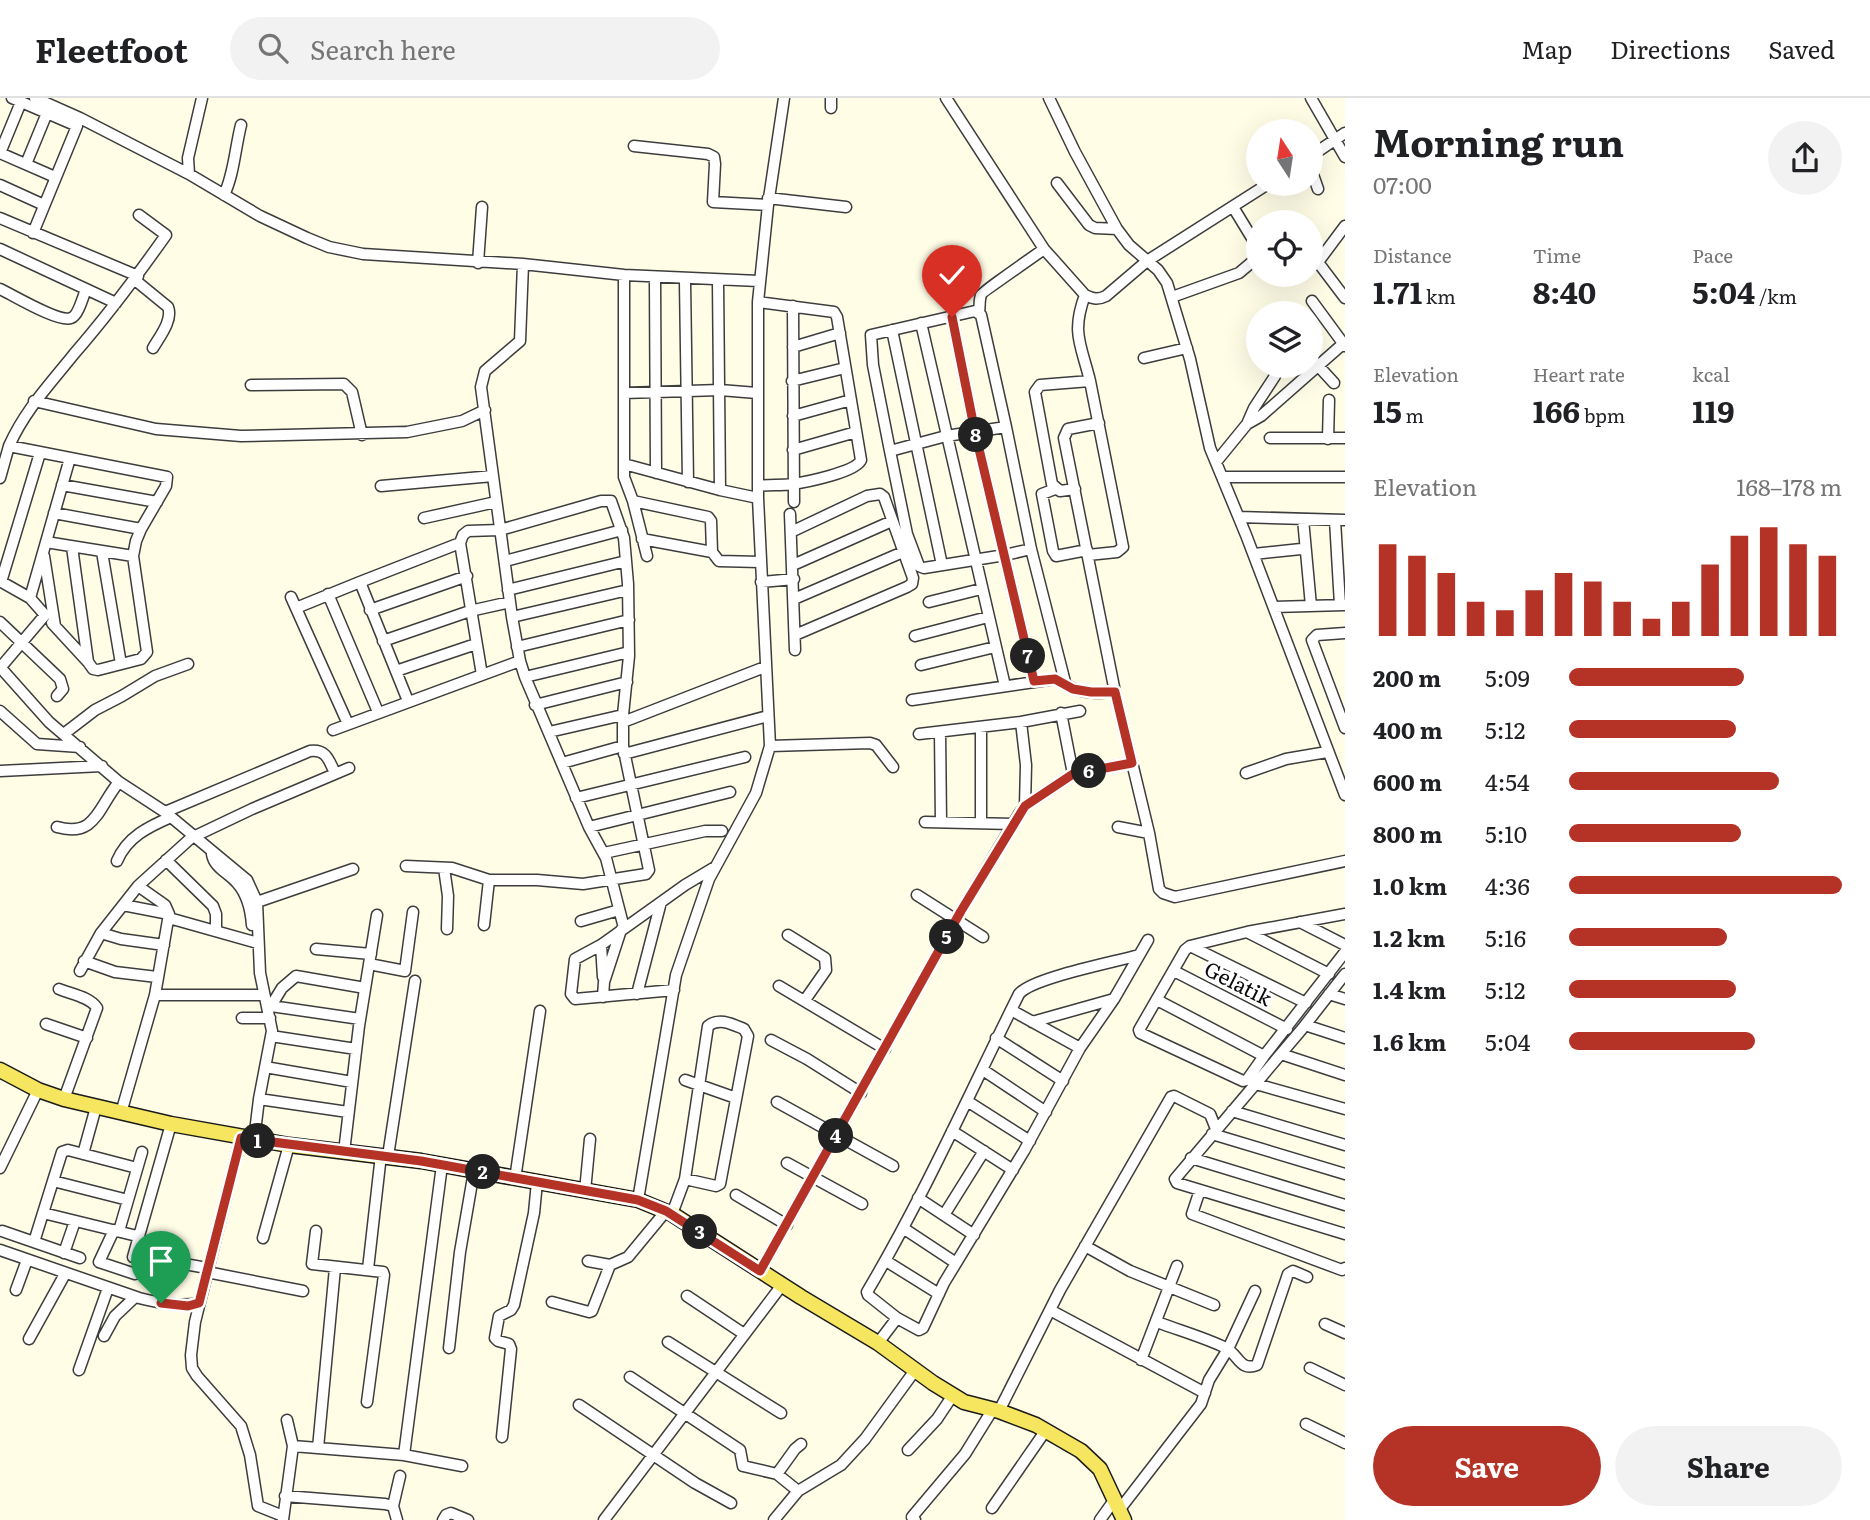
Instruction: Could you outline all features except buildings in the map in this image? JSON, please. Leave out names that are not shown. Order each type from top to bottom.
[{"type":"main road","points":[[0,1070],[38,1090],[64,1099],[171,1124],[248,1139],[442,1164],[638,1200],[669,1212],[878,1343],[964,1402],[996,1410],[1046,1430],[1081,1451],[1100,1469],[1120,1509]]},
{"type":"street","points":[[35,98],[189,174],[260,216],[329,247],[393,257],[523,264],[624,275],[758,281]]},
{"type":"street","points":[[189,174],[188,158],[202,98]]},
{"type":"street","points":[[638,1200],[674,990],[688,934],[709,879],[756,793],[769,746],[758,498],[758,281],[784,98]]},
{"type":"street","points":[[946,98],[1044,249],[1085,295],[1099,300],[1147,261],[1250,196]]},
{"type":"street","points":[[1049,98],[1117,229],[1129,245],[1158,270],[1167,282],[1216,462],[1254,554],[1345,794]]},
{"type":"street","points":[[1311,98],[1341,137],[1345,158]]},
{"type":"street","points":[[33,233],[77,126],[17,100],[0,153],[55,177]]},
{"type":"street","points":[[26,164],[47,113]]},
{"type":"street","points":[[224,195],[231,180],[241,125]]},
{"type":"street","points":[[1323,148],[1341,137]]},
{"type":"street","points":[[634,146],[708,154],[714,157],[713,202],[768,201],[846,207]]},
{"type":"street","points":[[1057,183],[1089,225],[1095,228],[1117,229]]},
{"type":"street","points":[[0,185],[44,205]]},
{"type":"street","points":[[478,262],[482,207]]},
{"type":"street","points":[[1233,207],[1246,228]]},
{"type":"street","points":[[0,478],[9,446],[34,401],[136,278],[166,235],[139,215]]},
{"type":"street","points":[[0,218],[136,278],[171,312],[153,348]]},
{"type":"street","points":[[1323,249],[1345,226]]},
{"type":"street","points":[[0,249],[116,303]]},
{"type":"street","points":[[1044,249],[997,284],[984,290],[980,296],[979,312],[1031,549],[1065,682]]},
{"type":"street","points":[[523,264],[520,341],[485,371],[481,387],[520,661],[535,705],[550,732],[589,827],[604,853],[623,929],[604,982]]},
{"type":"street","points":[[1172,297],[1239,273],[1246,267]]},
{"type":"street","points":[[1323,270],[1345,298]]},
{"type":"street","points":[[624,278],[624,477],[647,556]]},
{"type":"street","points":[[655,280],[656,473]]},
{"type":"street","points":[[718,281],[720,491]]},
{"type":"street","points":[[685,282],[688,482]]},
{"type":"street","points":[[0,289],[57,317],[68,319],[75,316],[86,289]]},
{"type":"street","points":[[1075,489],[1055,489],[1042,494],[1056,556],[1117,552],[1123,547],[1099,423],[1077,330],[1077,315],[1085,295]]},
{"type":"street","points":[[758,302],[834,312],[861,460],[859,465],[852,469],[793,484],[758,486]]},
{"type":"street","points":[[793,306],[794,502]]},
{"type":"street","points":[[979,312],[871,335],[873,365],[907,534],[916,562],[924,568],[1031,549]]},
{"type":"street","points":[[1323,316],[1344,345],[1323,357]]},
{"type":"street","points":[[952,317],[975,432],[1034,681]]},
{"type":"street","points":[[921,323],[1005,686]]},
{"type":"street","points":[[892,330],[942,565]]},
{"type":"street","points":[[793,347],[839,333]]},
{"type":"street","points":[[1144,358],[1187,348]]},
{"type":"street","points":[[792,381],[845,368]]},
{"type":"street","points":[[1323,371],[1334,383]]},
{"type":"street","points":[[1216,462],[1247,424],[1274,378]]},
{"type":"street","points":[[1247,424],[1261,415],[1298,378]]},
{"type":"street","points":[[1055,489],[1035,392],[1040,385],[1090,381]]},
{"type":"street","points":[[251,385],[344,384],[352,392],[362,435]]},
{"type":"street","points":[[624,393],[720,390],[757,393]]},
{"type":"street","points":[[793,416],[851,400]]},
{"type":"street","points":[[1328,439],[1329,400]]},
{"type":"street","points":[[34,401],[156,429],[242,436],[362,435],[433,428],[462,421],[485,410]]},
{"type":"street","points":[[1099,423],[1074,427],[1064,433],[1115,692],[1149,833],[1159,888],[1169,896],[1188,894],[1345,861]]},
{"type":"street","points":[[890,452],[946,436],[1006,427]]},
{"type":"street","points":[[793,450],[856,432]]},
{"type":"street","points":[[1270,438],[1345,438]]},
{"type":"street","points":[[9,446],[167,477],[168,482],[141,529],[133,556],[147,652],[141,659],[98,670],[93,668],[30,598],[0,582],[40,453]]},
{"type":"street","points":[[30,598],[70,458]]},
{"type":"street","points":[[624,464],[720,491],[758,498]]},
{"type":"street","points":[[381,486],[493,476]]},
{"type":"street","points":[[1222,477],[1345,477]]},
{"type":"street","points":[[62,485],[157,502]]},
{"type":"street","points":[[791,532],[875,494],[884,497],[913,578],[912,583],[795,635]]},
{"type":"street","points":[[406,866],[444,867],[489,880],[548,880],[589,885],[646,874],[650,866],[624,750],[623,718],[629,652],[628,590],[622,530],[615,506],[608,500],[500,530],[468,531],[463,535],[460,543],[482,675]]},
{"type":"street","points":[[633,501],[708,517],[711,521],[712,552],[719,561],[761,562]]},
{"type":"street","points":[[424,518],[496,502]]},
{"type":"street","points":[[54,513],[141,529]]},
{"type":"street","points":[[790,514],[795,650]]},
{"type":"street","points":[[1239,517],[1340,520],[1343,605],[1274,607]]},
{"type":"street","points":[[1303,519],[1311,606]]},
{"type":"street","points":[[793,565],[892,521]]},
{"type":"street","points":[[505,561],[622,530]]},
{"type":"street","points":[[642,539],[712,552]]},
{"type":"street","points":[[348,724],[294,602],[328,594],[460,543]]},
{"type":"street","points":[[44,547],[72,547],[133,556]]},
{"type":"street","points":[[44,547],[55,626]]},
{"type":"street","points":[[72,547],[88,662]]},
{"type":"street","points":[[1254,554],[1301,550]]},
{"type":"street","points":[[102,552],[121,664]]},
{"type":"street","points":[[794,598],[903,552]]},
{"type":"street","points":[[508,590],[626,561]]},
{"type":"street","points":[[370,611],[467,576]]},
{"type":"street","points":[[761,582],[794,579]]},
{"type":"street","points":[[360,582],[408,701]]},
{"type":"street","points":[[929,602],[981,589]]},
{"type":"street","points":[[512,617],[628,590]]},
{"type":"street","points":[[328,594],[379,712]]},
{"type":"street","points":[[383,641],[470,611],[510,602]]},
{"type":"street","points":[[45,615],[0,668],[49,722],[119,782],[168,815],[247,880],[257,902],[255,942]]},
{"type":"street","points":[[915,636],[988,617]]},
{"type":"street","points":[[517,647],[629,620]]},
{"type":"street","points":[[0,622],[23,641],[60,680],[63,689],[57,696]]},
{"type":"street","points":[[1345,633],[1317,635],[1312,640],[1340,696],[1345,728]]},
{"type":"street","points":[[396,671],[477,645]]},
{"type":"street","points":[[921,665],[995,647]]},
{"type":"street","points":[[525,677],[629,652]]},
{"type":"street","points":[[333,730],[520,661]]},
{"type":"street","points":[[65,733],[95,710],[155,676],[188,664]]},
{"type":"street","points":[[550,732],[623,718],[765,667]]},
{"type":"street","points":[[912,700],[1055,679],[1065,682],[1073,689],[1115,692]]},
{"type":"street","points":[[535,705],[627,682]]},
{"type":"street","points":[[0,710],[5,722],[37,744],[80,747]]},
{"type":"street","points":[[919,734],[1021,722],[1080,711]]},
{"type":"street","points":[[1061,713],[1073,774]]},
{"type":"street","points":[[562,763],[768,716]]},
{"type":"street","points":[[1021,722],[1026,765],[1025,806]]},
{"type":"street","points":[[981,727],[981,822]]},
{"type":"street","points":[[940,732],[941,822]]},
{"type":"street","points":[[769,746],[870,743],[876,745],[893,767]]},
{"type":"street","points":[[117,861],[122,849],[135,836],[168,815],[310,751],[325,753],[335,774]]},
{"type":"street","points":[[1246,773],[1286,759],[1327,752]]},
{"type":"street","points":[[576,798],[745,757]]},
{"type":"street","points":[[760,1271],[958,915],[1025,806],[1073,774],[1132,763]]},
{"type":"street","points":[[1026,765],[1035,799]]},
{"type":"street","points":[[0,771],[102,766]]},
{"type":"street","points":[[157,976],[82,966],[101,933],[138,886],[195,836],[349,768]]},
{"type":"street","points":[[57,827],[79,830],[88,827],[119,782]]},
{"type":"street","points":[[589,827],[730,792]]},
{"type":"street","points":[[925,822],[1013,824]]},
{"type":"street","points":[[1118,827],[1149,833]]},
{"type":"street","points":[[604,853],[705,831],[722,831]]},
{"type":"street","points":[[211,851],[213,860],[237,882],[243,892],[252,922],[271,1036],[259,1099],[199,1303],[192,1368],[241,1426],[250,1455],[258,1506],[256,1520]]},
{"type":"street","points":[[166,860],[213,906],[216,931]]},
{"type":"street","points":[[444,867],[448,896],[447,929]]},
{"type":"street","points":[[674,990],[575,999],[571,994],[575,959],[601,945],[716,867]]},
{"type":"street","points":[[257,902],[353,869]]},
{"type":"street","points":[[484,925],[489,880]]},
{"type":"street","points":[[121,1113],[155,995],[169,916],[165,905],[138,886]]},
{"type":"street","points":[[917,895],[958,915],[983,937]]},
{"type":"street","points":[[637,994],[661,902]]},
{"type":"street","points":[[123,905],[255,942]]},
{"type":"street","points":[[581,921],[619,910]]},
{"type":"street","points":[[316,949],[370,959],[405,971],[413,912]]},
{"type":"street","points":[[1345,914],[1247,932],[1190,946],[1185,950],[1139,1030],[1141,1034],[1243,1081],[1248,1079],[1345,952]]},
{"type":"street","points":[[344,1152],[360,1018],[377,915]]},
{"type":"street","points":[[1300,922],[1345,944]]},
{"type":"street","points":[[1247,932],[1329,974]]},
{"type":"street","points":[[101,933],[121,939],[164,945]]},
{"type":"street","points":[[788,935],[825,958],[827,964],[826,970],[806,1000]]},
{"type":"street","points":[[1139,955],[1022,989],[867,1294],[897,1318],[921,1329],[956,1263],[1030,1141],[1080,1048],[1114,999],[1148,940]]},
{"type":"street","points":[[601,945],[603,997]]},
{"type":"street","points":[[1190,946],[1306,1003]]},
{"type":"street","name":"Gelatik","points":[[1174,971],[1287,1029]]},
{"type":"street","points":[[1345,974],[1256,1084],[1177,1175],[1175,1181],[1345,1234]]},
{"type":"street","points":[[242,1018],[268,1007],[282,988],[296,976],[365,988]]},
{"type":"street","points":[[368,1269],[384,1155],[415,981]]},
{"type":"street","points":[[779,986],[885,1049]]},
{"type":"street","points":[[59,989],[95,1004],[97,1014],[64,1099]]},
{"type":"street","points":[[1329,994],[1345,999]]},
{"type":"street","points":[[155,995],[360,1018]]},
{"type":"street","points":[[1032,1022],[1114,999]]},
{"type":"street","points":[[1157,1000],[1264,1056]]},
{"type":"street","points":[[1011,1010],[1080,1048]]},
{"type":"street","points":[[515,1179],[540,1011]]},
{"type":"street","points":[[587,1261],[610,1265],[628,1257],[669,1212],[685,1179],[698,1083],[710,1024],[718,1021],[744,1028],[748,1036],[719,1185],[685,1179]]},
{"type":"street","points":[[46,1024],[88,1038]]},
{"type":"street","points":[[1305,1025],[1345,1038]]},
{"type":"street","points":[[271,1036],[356,1049]]},
{"type":"street","points":[[996,1038],[1063,1080]]},
{"type":"street","points":[[771,1040],[860,1093]]},
{"type":"street","points":[[1281,1054],[1345,1075]]},
{"type":"street","points":[[265,1067],[352,1082]]},
{"type":"street","points":[[983,1070],[1046,1112]]},
{"type":"street","points":[[685,1080],[736,1098]]},
{"type":"street","points":[[1256,1084],[1345,1109]]},
{"type":"street","points":[[0,1168],[38,1090]]},
{"type":"street","points":[[915,1520],[912,1517],[965,1454],[996,1410],[1085,1246],[1172,1096],[1210,1114],[1214,1132]]},
{"type":"street","points":[[259,1099],[348,1112]]},
{"type":"street","points":[[967,1101],[1030,1141]]},
{"type":"street","points":[[777,1102],[893,1166]]},
{"type":"street","points":[[83,1154],[96,1107]]},
{"type":"street","points":[[1232,1111],[1345,1144]]},
{"type":"street","points":[[133,1258],[137,1236],[171,1124]]},
{"type":"street","points":[[952,1131],[1013,1170]]},
{"type":"street","points":[[1214,1132],[1345,1174]]},
{"type":"street","points":[[585,1191],[590,1139]]},
{"type":"street","points":[[263,1238],[289,1145]]},
{"type":"street","points":[[34,1242],[62,1152],[68,1150],[137,1168]]},
{"type":"street","points":[[944,1215],[984,1151]]},
{"type":"street","points":[[135,1274],[99,1262],[116,1231],[142,1152]]},
{"type":"street","points":[[1191,1158],[1345,1205]]},
{"type":"street","points":[[787,1163],[862,1204]]},
{"type":"street","points":[[404,1455],[442,1164]]},
{"type":"street","points":[[449,1348],[460,1252],[474,1171]]},
{"type":"street","points":[[53,1181],[128,1200]]},
{"type":"street","points":[[502,1437],[511,1349],[509,1344],[498,1341],[495,1336],[499,1316],[511,1310],[514,1305],[534,1213],[537,1182]]},
{"type":"street","points":[[1200,1190],[1192,1214],[1345,1269]]},
{"type":"street","points":[[736,1195],[787,1224]]},
{"type":"street","points":[[918,1198],[974,1235]]},
{"type":"street","points":[[43,1213],[137,1236]]},
{"type":"street","points":[[64,1253],[75,1221]]},
{"type":"street","points":[[902,1228],[956,1263]]},
{"type":"street","points":[[2,1231],[80,1258]]},
{"type":"street","points":[[316,1231],[312,1264],[368,1269],[383,1272],[384,1275],[367,1402]]},
{"type":"street","points":[[1085,1246],[1130,1271],[1214,1305]]},
{"type":"street","points":[[1,1253],[135,1297],[188,1306],[199,1303]]},
{"type":"street","points":[[16,1290],[27,1260]]},
{"type":"street","points":[[886,1261],[939,1294]]},
{"type":"street","points":[[173,1262],[303,1291]]},
{"type":"street","points":[[552,1302],[592,1311],[610,1265]]},
{"type":"street","points":[[1141,1360],[1177,1266]]},
{"type":"street","points":[[318,1448],[335,1268]]},
{"type":"street","points":[[1157,1322],[1228,1349],[1247,1367],[1257,1365],[1289,1274],[1293,1271],[1307,1277]]},
{"type":"street","points":[[29,1339],[65,1274]]},
{"type":"street","points":[[604,1520],[782,1285]]},
{"type":"street","points":[[79,1370],[108,1288]]},
{"type":"street","points":[[1100,1520],[1120,1509],[1201,1404],[1209,1380],[1228,1349],[1255,1291]]},
{"type":"street","points":[[687,1296],[744,1334]]},
{"type":"street","points":[[104,1336],[115,1317],[135,1297]]},
{"type":"street","points":[[1050,1310],[1205,1393]]},
{"type":"street","points":[[878,1343],[897,1318]]},
{"type":"street","points":[[1325,1324],[1345,1333]]},
{"type":"street","points":[[668,1342],[781,1413]]},
{"type":"street","points":[[1310,1368],[1345,1385]]},
{"type":"street","points":[[774,1520],[798,1491],[841,1465],[865,1439],[916,1369]]},
{"type":"street","points":[[630,1377],[740,1450],[743,1466],[777,1474],[798,1491]]},
{"type":"street","points":[[908,1450],[937,1419],[953,1395]]},
{"type":"street","points":[[579,1405],[695,1483],[731,1503]]},
{"type":"street","points":[[258,1506],[283,1518],[293,1446],[287,1420]]},
{"type":"street","points":[[1306,1424],[1345,1443]]},
{"type":"street","points":[[992,1508],[1046,1430]]},
{"type":"street","points":[[777,1474],[801,1444]]},
{"type":"street","points":[[293,1446],[404,1455],[462,1466]]},
{"type":"street","points":[[397,1520],[393,1506],[400,1476]]},
{"type":"street","points":[[285,1496],[393,1506]]},
{"type":"street","points":[[443,1520],[449,1513],[468,1520]]},
{"type":"route","points":[[161,1303],[188,1306],[199,1303],[241,1138],[421,1161],[638,1200],[666,1211],[760,1271],[961,911],[1025,806],[1073,774],[1132,763],[1115,692],[1073,689],[1065,682],[1055,679],[1034,681],[975,432],[952,317]]}]
